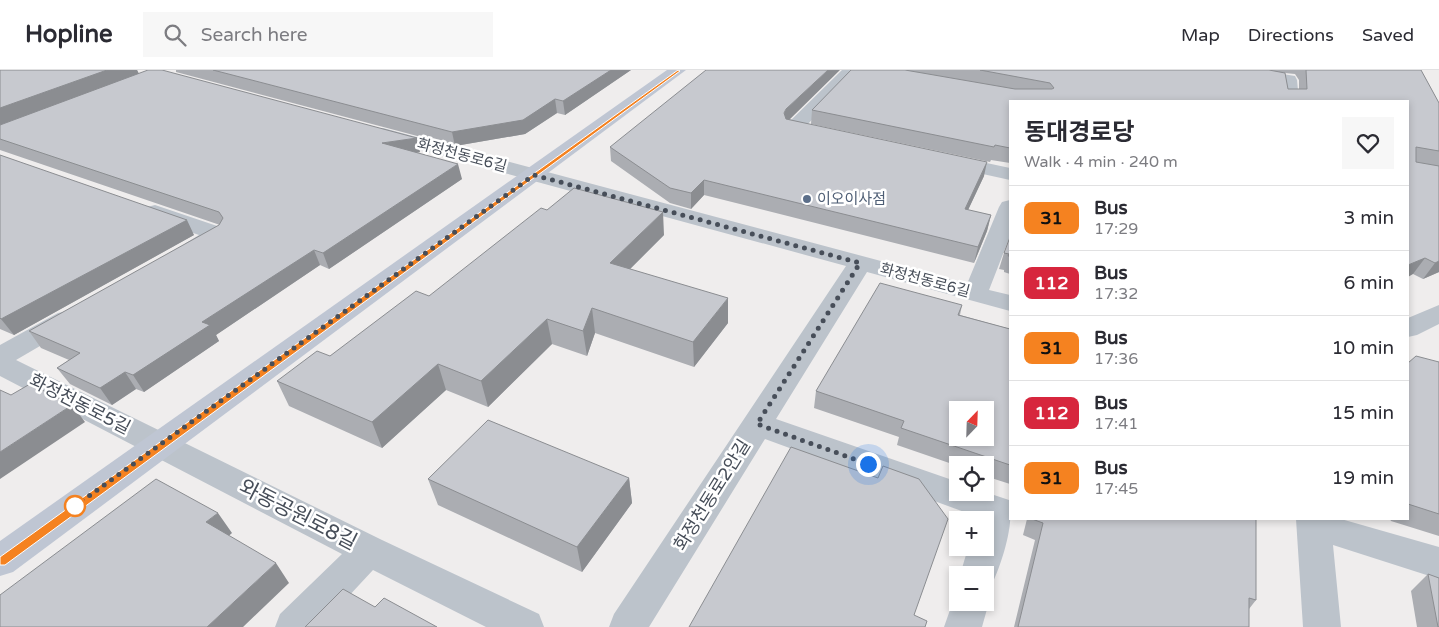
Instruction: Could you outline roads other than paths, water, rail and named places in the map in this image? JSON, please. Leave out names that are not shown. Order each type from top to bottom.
[{"type":"street","points":[[0,561],[678,70]]},
{"type":"street","points":[[841,138],[794,128],[851,70]]},
{"type":"street","points":[[1225,70],[1288,80],[1290,100]]},
{"type":"street","name":"화정천동로6길","points":[[360,128],[1009,303]]},
{"type":"street","points":[[935,158],[1009,174]]},
{"type":"street","points":[[136,206],[218,234],[174,259]]},
{"type":"street","points":[[975,294],[1009,209]]},
{"type":"street","name":"화정천동로2안길","points":[[628,627],[860,263]]},
{"type":"street","points":[[0,357],[87,308]]},
{"type":"street","points":[[1409,328],[1439,313]]},
{"type":"street","name":"화정천동로5길","points":[[0,364],[159,445]]},
{"type":"street","points":[[757,424],[997,510],[981,566]]},
{"type":"street","name":"와동공원로8길","points":[[159,445],[369,551],[294,627]]},
{"type":"street","points":[[1322,627],[1314,522],[1439,563]]},
{"type":"street","points":[[369,551],[526,627]]},
{"type":"street","points":[[964,627],[968,611]]},
{"type":"place","name":"이오이사점","points":[[807,199]]}]
